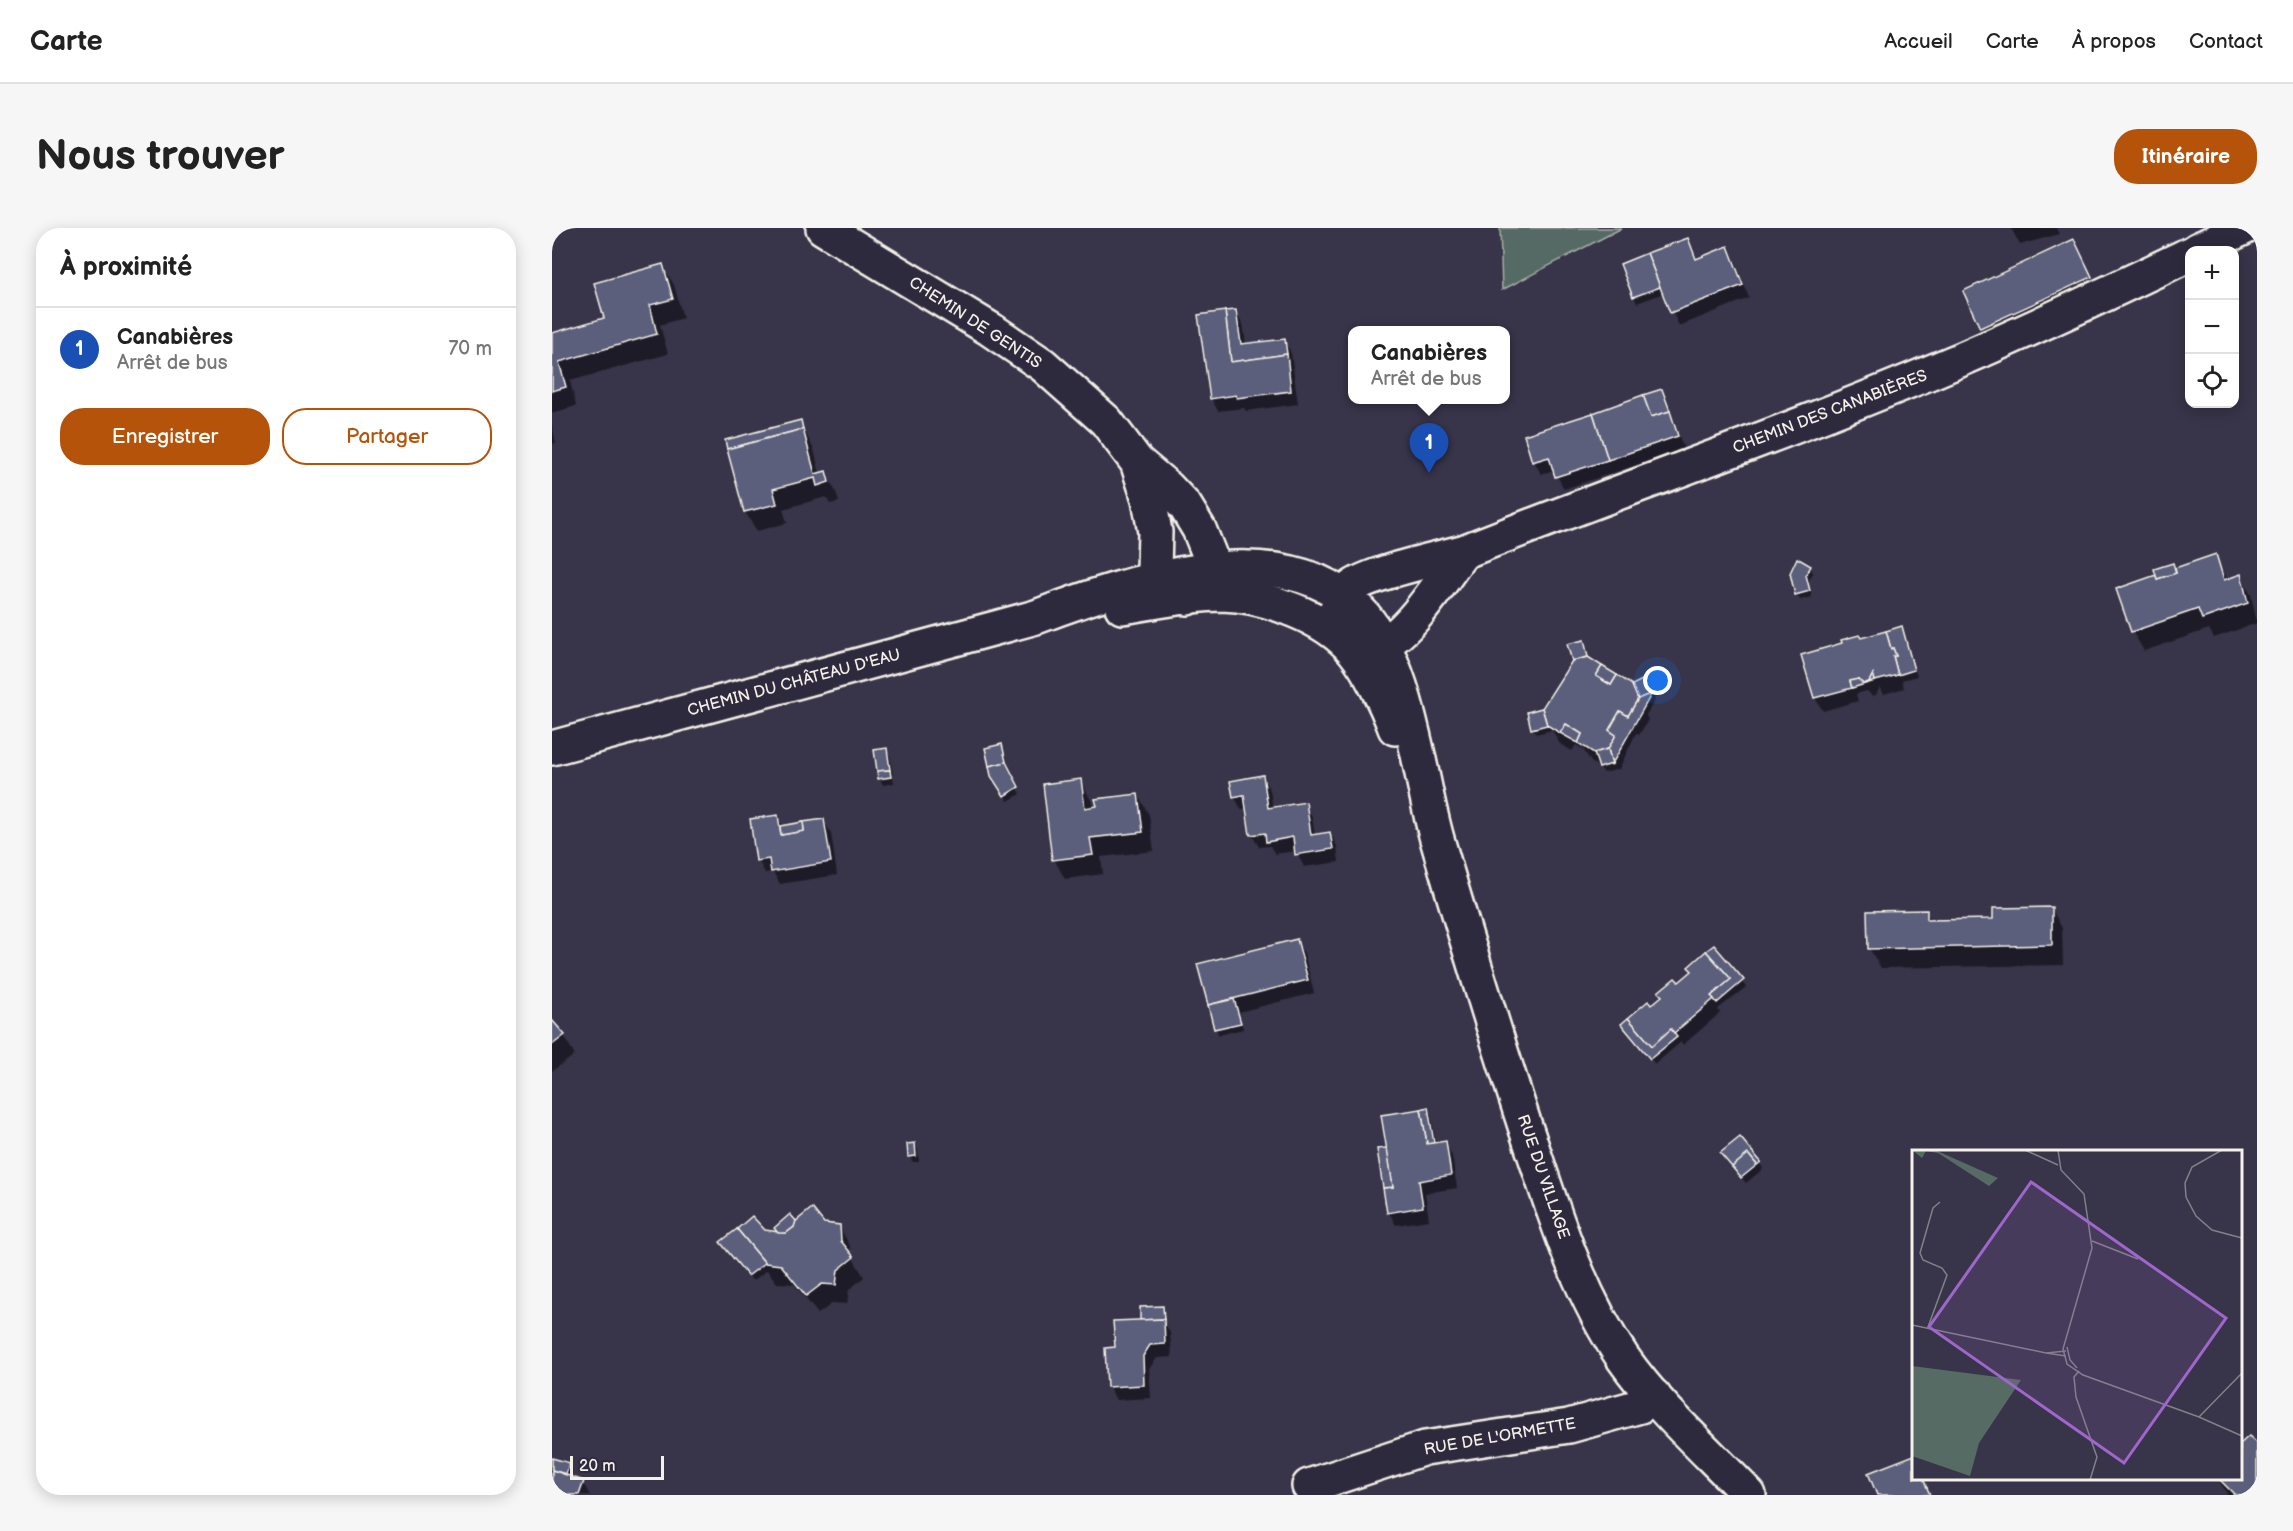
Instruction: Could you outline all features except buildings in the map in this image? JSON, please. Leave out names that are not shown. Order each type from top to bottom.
[{"type":"street","name":"CHEMIN DE GENTIS","points":[[824,228],[990,329],[1043,365],[1106,421],[1137,462],[1185,506],[1199,529],[1209,555],[1208,570]]},
{"type":"street","points":[[2206,246],[2244,228]]},
{"type":"street","name":"CHEMIN DES CANABIÈRES","points":[[1356,638],[1335,613],[1352,587],[1425,561],[1463,552],[1587,503],[1793,428],[1952,364],[2185,256]]},
{"type":"street","name":"CHEMIN DE GENTIS","points":[[1137,462],[1149,499],[1155,532],[1154,570],[1157,579]]},
{"type":"street","points":[[1356,638],[1401,632],[1463,552]]},
{"type":"street","name":"CHEMIN DU CHÂTEAU D'EAU","points":[[552,748],[1036,617],[1098,593],[1157,579],[1208,570],[1269,568],[1297,573],[1323,584],[1344,598]]},
{"type":"street","points":[[1157,579],[1187,598],[1208,570]]},
{"type":"street","name":"CHEMIN DU CHÂTEAU D'EAU","points":[[1036,617],[1221,594],[1258,598],[1295,610],[1356,638]]},
{"type":"street","name":"RUE DU VILLAGE","points":[[1356,638],[1429,810],[1498,1041],[1559,1228],[1584,1290],[1625,1360],[1654,1396],[1749,1495]]},
{"type":"street","name":"RUE DE L'ORMETTE","points":[[1310,1486],[1425,1448],[1569,1426],[1640,1406],[1654,1396]]},
{"type":"green space","points":[[1500,228],[1622,228],[1502,290]]},
{"type":"place","name":"Canabières","points":[[1429,473]]}]
